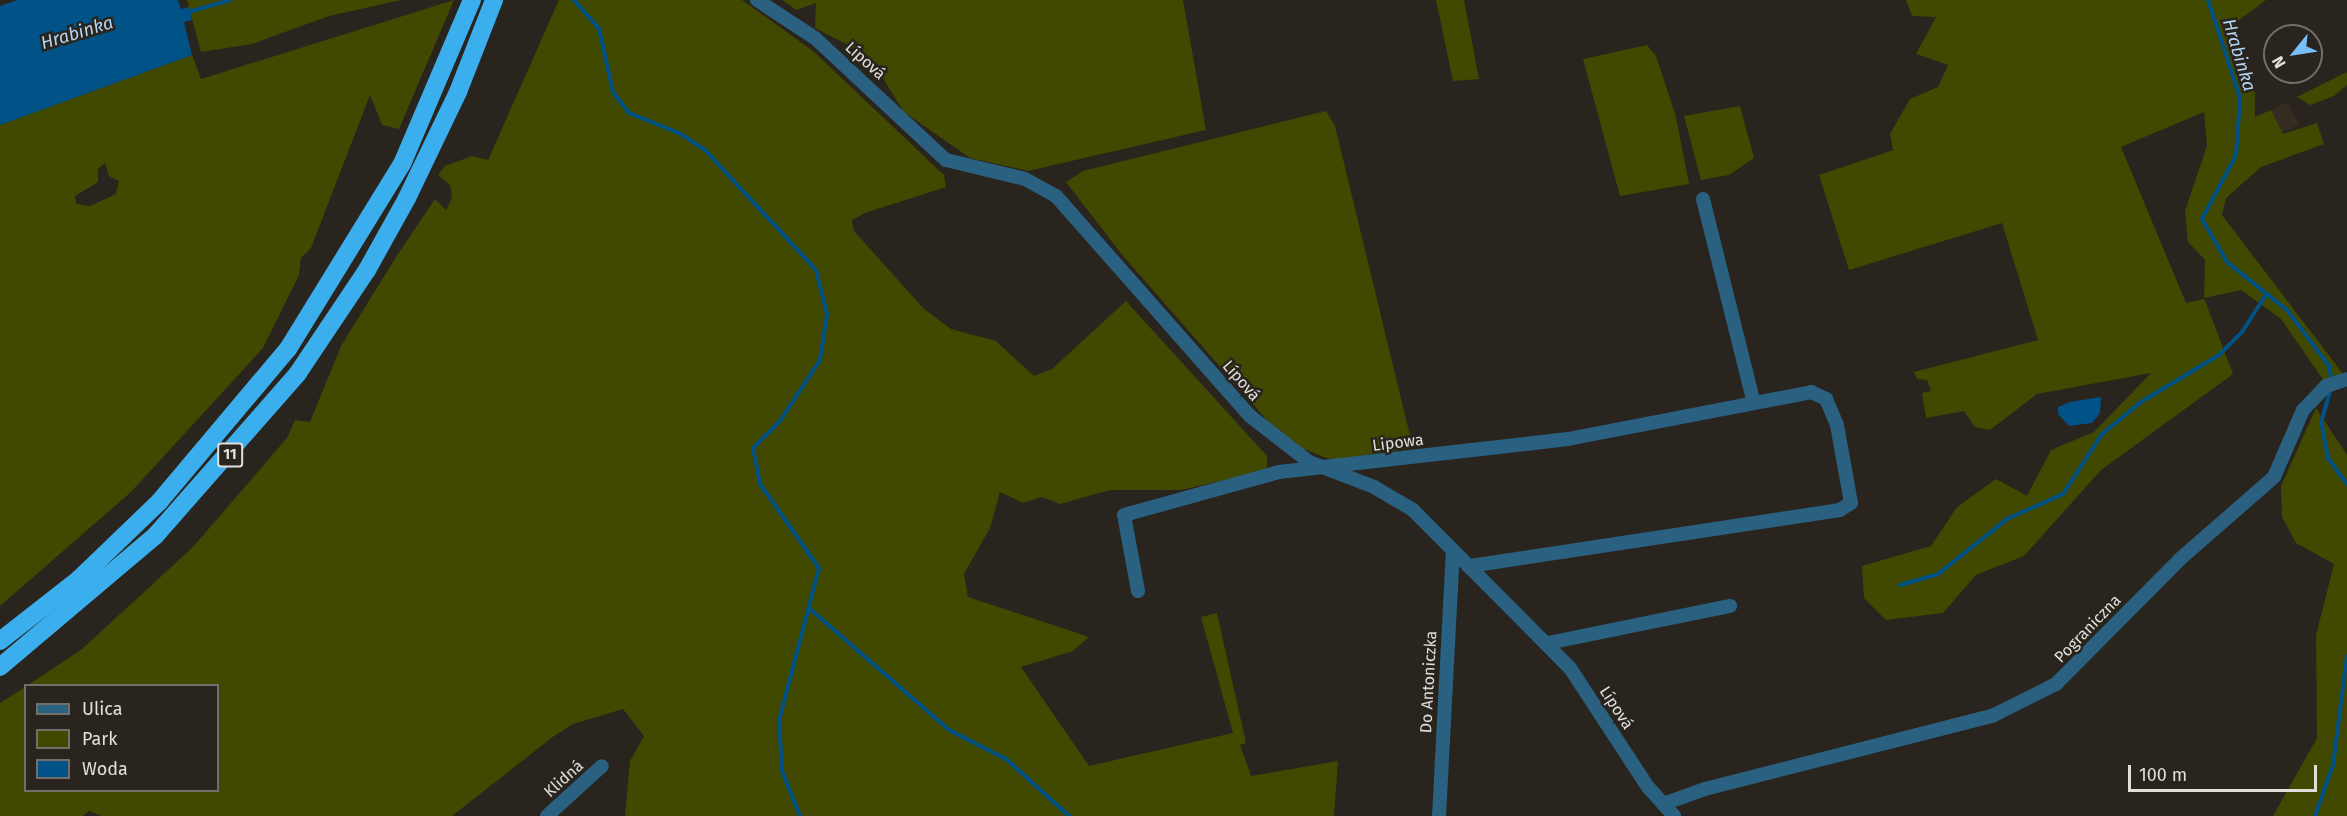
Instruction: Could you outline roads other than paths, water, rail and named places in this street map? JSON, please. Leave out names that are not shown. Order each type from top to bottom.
[{"type":"highway","name":"11","points":[[0,642],[121,541],[226,429],[313,314],[389,188],[421,126],[472,0]]},
{"type":"highway","name":"11","points":[[0,667],[97,590],[208,480],[322,339],[407,198],[458,92],[494,0]]},
{"type":"street","name":"Lípová","points":[[757,0],[815,38],[946,160],[1025,179],[1056,196],[1250,416],[1309,462],[1413,510],[1548,643],[1663,804],[1674,816]]},
{"type":"street","points":[[1703,199],[1753,400]]},
{"type":"street","name":"Pograniczna","points":[[1663,804],[1705,789],[1992,716],[2056,684],[2180,559],[2274,477],[2303,410],[2317,394],[2344,380]]},
{"type":"street","name":"Lipowa","points":[[1137,591],[1124,515],[1279,472],[1327,469],[1568,439],[1753,400],[1811,392],[1826,399],[1838,425],[1851,503],[1749,526],[1468,566]]},
{"type":"street","name":"Do Antoniczka","points":[[1439,816],[1453,550]]},
{"type":"street","points":[[1548,643],[1730,606]]},
{"type":"street","name":"Klidná","points":[[547,816],[602,766]]},
{"type":"water","points":[[17,0],[178,0],[181,9],[189,7],[192,20],[184,22],[192,55],[0,125],[0,6]]},
{"type":"water","points":[[2101,397],[2100,413],[2092,423],[2069,426],[2058,414],[2058,407],[2070,402]]},
{"type":"waterway","name":"Hrabinka","points":[[185,13],[230,0]]},
{"type":"waterway","points":[[574,0],[599,29],[613,92],[629,113],[679,133],[705,150],[816,270],[827,314],[820,360],[780,421],[753,448],[760,484],[819,568],[779,720],[782,771],[800,816]]},
{"type":"waterway","name":"Hrabinka","points":[[2208,0],[2240,98],[2236,155],[2202,219],[2227,262],[2287,310],[2329,366],[2332,381]]},
{"type":"waterway","points":[[1900,585],[1938,574],[2007,519],[2063,494],[2102,434],[2141,402],[2219,355],[2242,332],[2265,296]]},
{"type":"waterway","name":"Hrabinka","points":[[2331,388],[2321,422],[2328,458],[2347,484]]},
{"type":"waterway","points":[[810,609],[949,730],[1006,759],[1069,816]]},
{"type":"waterway","name":"Hrabinka","points":[[2315,816],[2333,765],[2347,656]]}]
